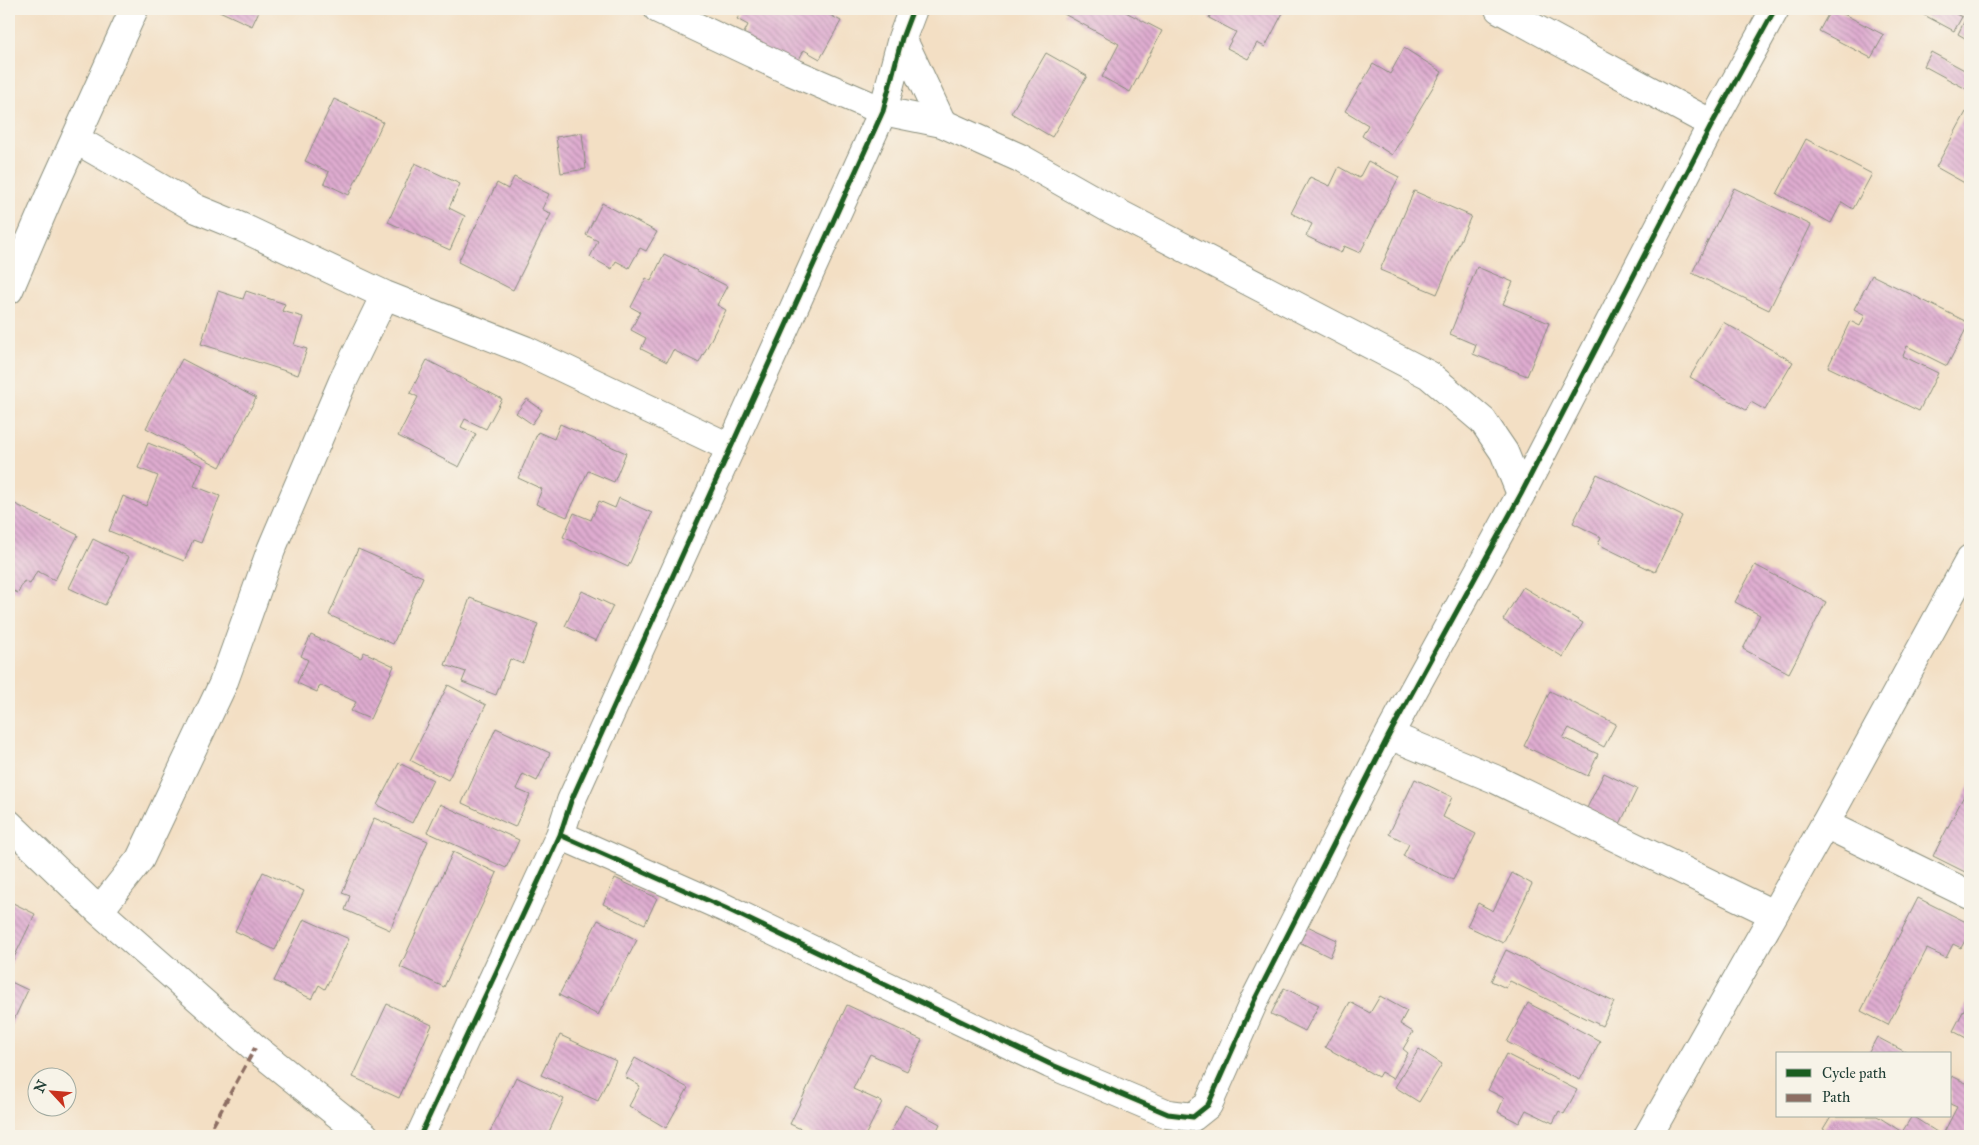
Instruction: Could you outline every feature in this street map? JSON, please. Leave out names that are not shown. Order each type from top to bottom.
[{"type":"street","points":[[9,290],[134,9]]},
{"type":"street","points":[[658,9],[792,72],[883,111],[942,123],[1020,158],[1110,210],[1429,375],[1482,421],[1504,452],[1521,494]]},
{"type":"street","points":[[420,1136],[560,835],[571,801],[883,111],[902,38],[914,9]]},
{"type":"street","points":[[1499,9],[1712,124]]},
{"type":"street","points":[[560,835],[725,908],[1050,1064],[1168,1114],[1193,1118],[1208,1105],[1255,999],[1389,735],[1521,494],[1712,124],[1775,9]]},
{"type":"street","points":[[902,38],[942,123]]},
{"type":"street","points":[[75,139],[197,209],[241,227],[385,295],[525,350],[731,448]]},
{"type":"street","points":[[99,911],[140,858],[223,684],[271,550],[343,381],[385,295]]},
{"type":"street","points":[[1648,1136],[1825,824],[1970,559]]},
{"type":"street","points":[[1389,735],[1495,779],[1773,914]]},
{"type":"street","points":[[9,824],[99,911],[255,1048],[365,1136]]},
{"type":"street","points":[[1825,824],[1970,895]]},
{"type":"building","points":[[215,9],[260,9],[252,26]]},
{"type":"building","points":[[743,9],[831,9],[828,14],[841,21],[820,59],[804,50],[794,69],[741,39],[748,25],[737,19]]},
{"type":"building","points":[[1067,9],[1120,9],[1162,31],[1130,92],[1102,77],[1119,44],[1064,14]]},
{"type":"building","points":[[1213,9],[1285,9],[1265,47],[1257,43],[1248,59],[1227,48],[1236,32],[1209,18]]},
{"type":"building","points":[[1831,9],[1884,35],[1871,58],[1819,31]]},
{"type":"building","points":[[1913,9],[1946,9],[1962,17],[1954,31]]},
{"type":"building","points":[[1965,20],[1970,23],[1970,41],[1958,34]]},
{"type":"building","points":[[1404,48],[1442,72],[1392,155],[1362,136],[1368,125],[1345,111],[1373,64],[1390,74]]},
{"type":"building","points":[[1931,52],[1970,73],[1970,91],[1924,66]]},
{"type":"building","points":[[1046,53],[1087,76],[1052,137],[1011,113]]},
{"type":"building","points":[[334,99],[383,122],[349,195],[324,183],[329,172],[305,161]]},
{"type":"building","points":[[1966,112],[1970,114],[1970,186],[1936,167]]},
{"type":"building","points":[[582,133],[586,169],[561,173],[556,137]]},
{"type":"building","points":[[1806,139],[1872,174],[1853,209],[1842,202],[1831,223],[1777,194]]},
{"type":"building","points":[[1368,161],[1399,177],[1360,253],[1344,246],[1341,253],[1306,236],[1312,224],[1291,213],[1310,177],[1330,186],[1339,167],[1359,178]]},
{"type":"building","points":[[415,163],[460,184],[449,208],[465,216],[450,250],[388,222]]},
{"type":"building","points":[[514,177],[549,194],[542,209],[551,214],[513,290],[458,262],[497,183],[508,189]]},
{"type":"building","points":[[1734,188],[1811,225],[1769,310],[1692,273]]},
{"type":"building","points":[[1414,191],[1471,216],[1437,294],[1380,270]]},
{"type":"building","points":[[602,203],[657,232],[646,251],[640,248],[629,268],[616,261],[612,269],[590,257],[598,241],[586,235]]},
{"type":"building","points":[[664,254],[727,286],[717,305],[726,310],[699,363],[673,350],[667,362],[641,349],[646,338],[631,330],[640,312],[631,307],[646,278],[651,281]]},
{"type":"building","points":[[1477,267],[1513,282],[1503,304],[1549,323],[1527,376],[1473,354],[1476,345],[1450,334]]},
{"type":"building","points":[[1872,275],[1969,323],[1947,366],[1907,346],[1903,356],[1938,373],[1919,411],[1828,367],[1850,321],[1860,326],[1865,315],[1854,309]]},
{"type":"building","points":[[218,291],[243,299],[246,291],[285,304],[282,311],[303,317],[294,345],[307,349],[298,375],[201,344]]},
{"type":"building","points":[[1723,322],[1793,362],[1765,410],[1751,402],[1746,410],[1690,377]]},
{"type":"building","points":[[182,359],[256,398],[220,467],[146,428]]},
{"type":"building","points":[[427,360],[502,399],[486,429],[465,419],[461,427],[476,434],[459,467],[398,436],[418,397],[410,393]]},
{"type":"building","points":[[527,399],[542,410],[532,424],[516,413]]},
{"type":"building","points":[[560,424],[626,453],[614,482],[588,471],[567,517],[536,504],[542,489],[518,478],[538,432],[554,439]]},
{"type":"building","points":[[148,443],[203,465],[194,486],[220,496],[201,543],[193,540],[184,561],[109,531],[123,496],[146,506],[158,476],[138,468]]},
{"type":"building","points":[[1597,474],[1682,516],[1655,572],[1598,544],[1601,537],[1573,523]]},
{"type":"building","points":[[619,498],[652,513],[628,567],[563,537],[574,513],[591,520],[599,501],[615,508]]},
{"type":"building","points":[[9,501],[78,535],[55,580],[37,571],[30,584],[24,581],[18,593],[9,589]]},
{"type":"building","points":[[93,539],[129,557],[105,605],[69,588]]},
{"type":"building","points":[[358,549],[423,577],[393,644],[329,615]]},
{"type":"building","points":[[1755,565],[1826,602],[1789,673],[1743,649],[1760,615],[1735,602]]},
{"type":"building","points":[[1523,587],[1583,623],[1563,657],[1503,620]]},
{"type":"building","points":[[582,591],[613,606],[596,641],[565,626]]},
{"type":"building","points":[[470,598],[538,624],[523,664],[510,659],[496,695],[462,682],[466,672],[445,665]]},
{"type":"building","points":[[311,635],[361,658],[364,652],[394,666],[370,719],[351,711],[356,702],[320,685],[317,692],[297,683],[308,660],[301,656]]},
{"type":"building","points":[[448,685],[486,705],[448,780],[410,760]]},
{"type":"building","points":[[1550,691],[1616,724],[1604,747],[1569,728],[1563,738],[1598,754],[1588,776],[1524,746]]},
{"type":"building","points":[[496,728],[550,753],[537,781],[523,774],[516,789],[530,795],[515,827],[462,803]]},
{"type":"building","points":[[399,763],[433,780],[412,823],[377,805]]},
{"type":"building","points":[[1604,773],[1637,789],[1620,824],[1587,808]]},
{"type":"building","points":[[1415,779],[1452,797],[1443,817],[1476,834],[1453,880],[1403,856],[1409,844],[1389,834]]},
{"type":"building","points":[[1970,784],[1970,861],[1965,872],[1933,856]]},
{"type":"building","points":[[440,804],[519,840],[506,868],[427,832]]},
{"type":"building","points":[[374,818],[428,841],[390,930],[345,910],[350,896],[342,893]]},
{"type":"building","points":[[453,852],[497,873],[444,987],[400,967]]},
{"type":"building","points":[[263,872],[304,891],[275,950],[235,931]]},
{"type":"building","points":[[1512,873],[1532,884],[1503,943],[1467,926],[1478,903],[1493,911]]},
{"type":"building","points":[[615,878],[657,898],[645,924],[603,904]]},
{"type":"building","points":[[1918,898],[1970,924],[1970,931],[1961,948],[1953,944],[1946,958],[1927,949],[1888,1025],[1861,1011]]},
{"type":"building","points":[[9,901],[35,914],[9,968]]},
{"type":"building","points":[[304,919],[349,939],[325,989],[319,985],[312,999],[274,981]]},
{"type":"building","points":[[598,920],[637,940],[598,1015],[559,995]]},
{"type":"building","points":[[1303,924],[1337,940],[1330,957],[1295,940]]},
{"type":"building","points":[[1506,950],[1614,1002],[1602,1026],[1510,981],[1506,988],[1491,981]]},
{"type":"building","points":[[9,981],[28,990],[9,1030]]},
{"type":"building","points":[[1284,988],[1319,1005],[1305,1031],[1271,1014]]},
{"type":"building","points":[[1380,996],[1407,1011],[1400,1024],[1413,1032],[1403,1049],[1408,1053],[1393,1079],[1381,1072],[1378,1077],[1325,1047],[1350,1002],[1370,1013]]},
{"type":"building","points":[[1970,998],[1970,1040],[1953,1031]]},
{"type":"building","points":[[1528,1003],[1600,1041],[1580,1080],[1507,1042]]},
{"type":"building","points":[[387,1004],[432,1025],[399,1098],[353,1077]]},
{"type":"building","points":[[847,1005],[922,1040],[907,1071],[870,1054],[853,1089],[882,1102],[865,1136],[816,1136],[790,1124]]},
{"type":"building","points":[[560,1035],[616,1061],[598,1101],[541,1075]]},
{"type":"building","points":[[1877,1037],[1905,1052],[1869,1052]]},
{"type":"building","points":[[1419,1049],[1442,1064],[1419,1102],[1395,1087]]},
{"type":"building","points":[[1506,1054],[1577,1090],[1564,1114],[1559,1111],[1553,1123],[1526,1110],[1519,1123],[1498,1112],[1504,1098],[1488,1090]]},
{"type":"building","points":[[635,1058],[688,1088],[666,1128],[629,1106],[640,1086],[625,1077]]},
{"type":"building","points":[[1952,1076],[1970,1085],[1970,1136],[1942,1136],[1952,1118],[1957,1107],[1952,1105]]},
{"type":"building","points":[[516,1077],[564,1099],[547,1136],[488,1136]]},
{"type":"building","points":[[905,1105],[940,1124],[934,1136],[889,1136]]},
{"type":"building","points":[[1830,1118],[1880,1118],[1902,1132],[1911,1118],[1915,1118],[1940,1134],[1939,1136],[1829,1136],[1831,1134],[1823,1129]]},
{"type":"marked path","points":[[207,1136],[255,1048]]},
{"type":"cycle path","points":[[420,1136],[560,835],[571,801],[883,111],[902,38],[913,9]]},
{"type":"cycle path","points":[[560,835],[725,908],[1050,1064],[1168,1114],[1193,1117],[1208,1105],[1255,999],[1389,735],[1521,494],[1712,124],[1775,9]]}]
